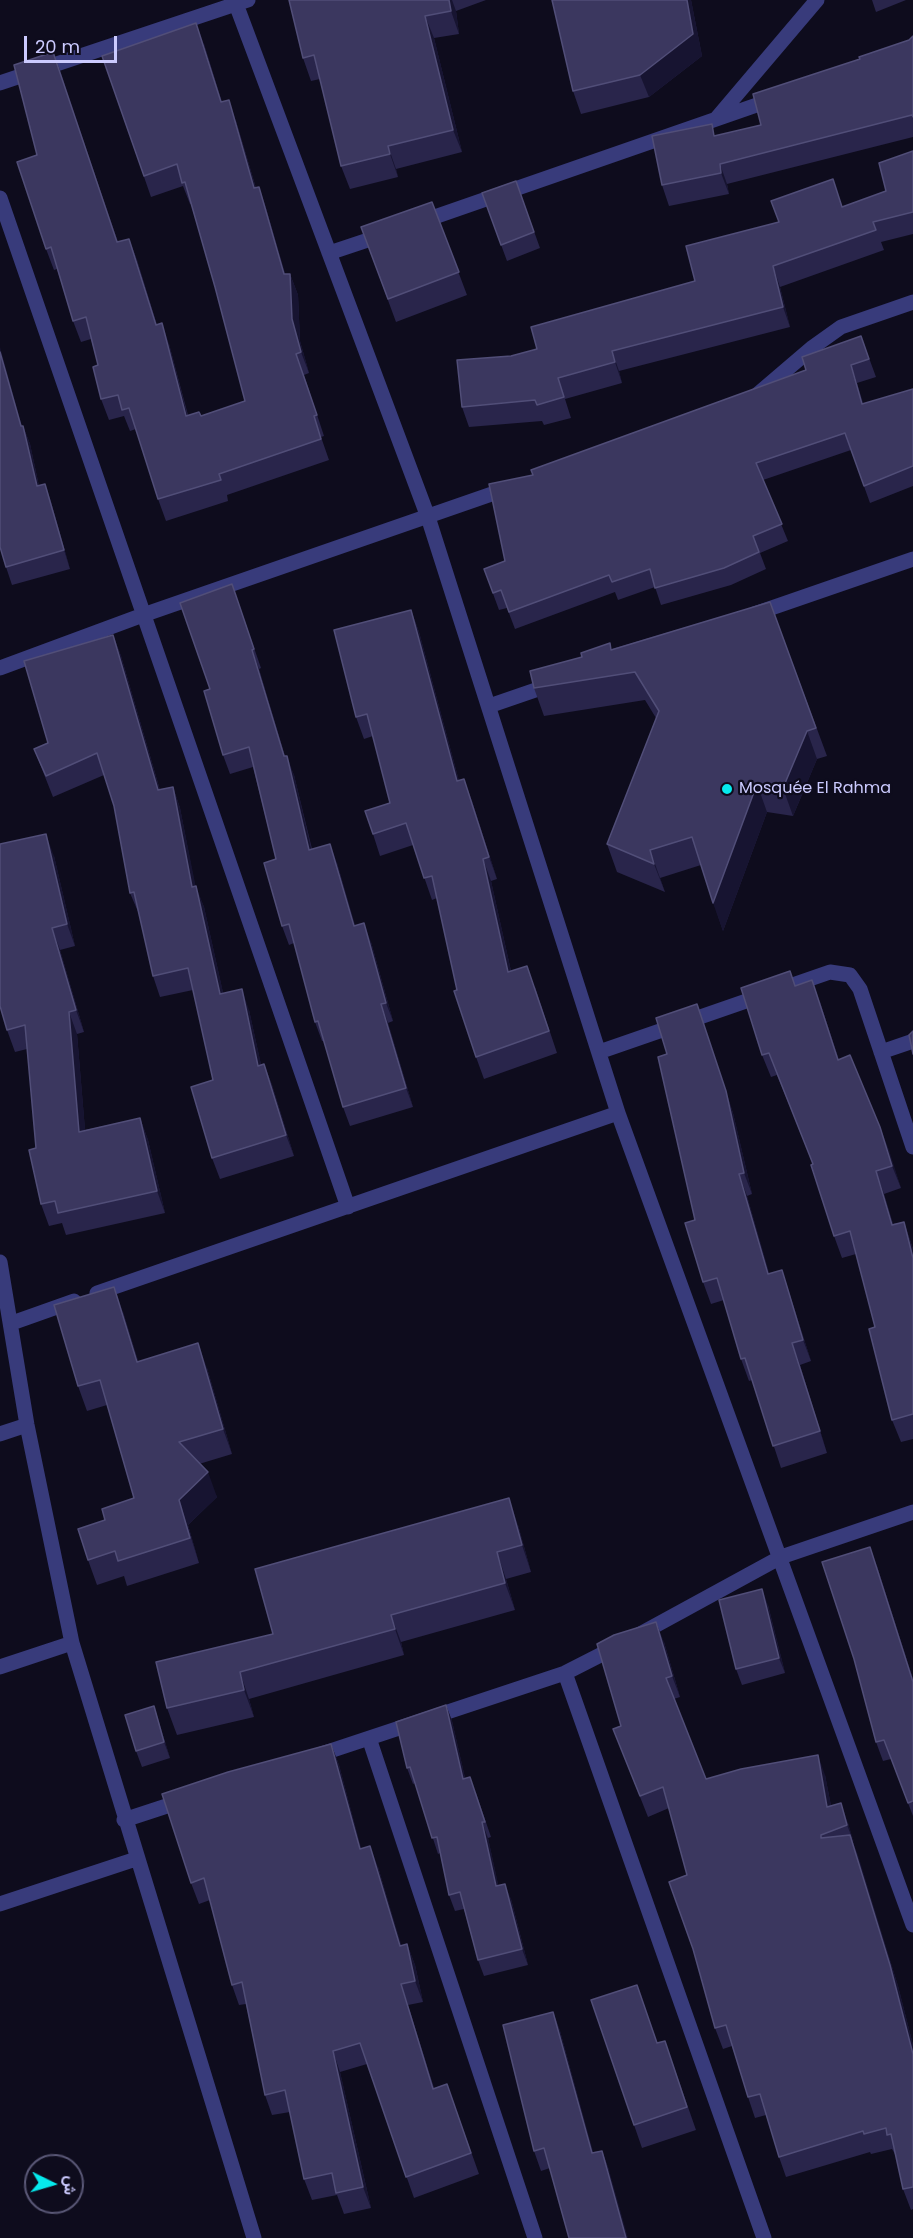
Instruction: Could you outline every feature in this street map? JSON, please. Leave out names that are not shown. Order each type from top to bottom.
[{"type":"street","points":[[716,119],[817,0]]},
{"type":"street","points":[[0,83],[242,2],[329,253],[428,517],[618,1113],[913,1925]]},
{"type":"street","points":[[329,253],[793,93]]},
{"type":"street","points":[[0,198],[348,1207]]},
{"type":"street","points":[[743,404],[841,327],[913,302]]},
{"type":"street","points":[[0,668],[143,615],[529,481]]},
{"type":"street","points":[[734,621],[913,560]]},
{"type":"street","points":[[489,706],[567,679]]},
{"type":"street","points":[[598,1052],[830,972],[850,975],[860,989],[913,1147]]},
{"type":"street","points":[[881,1052],[913,1041]]},
{"type":"street","points":[[12,1323],[618,1113]]},
{"type":"street","points":[[0,1262],[12,1323],[27,1425],[72,1643],[124,1820],[254,2238]]},
{"type":"street","points":[[0,1434],[27,1425]]},
{"type":"street","points":[[302,1761],[565,1673],[781,1557],[913,1512]]},
{"type":"street","points":[[0,1667],[72,1643]]},
{"type":"street","points":[[565,1673],[764,2238]]},
{"type":"street","points":[[369,1738],[535,2238]]},
{"type":"street","points":[[124,1820],[202,1794]]},
{"type":"street","points":[[0,1904],[136,1859]]},
{"type":"building","points":[[289,0],[449,0],[451,11],[425,16],[453,130],[388,146],[390,154],[341,166],[314,55],[303,58]]},
{"type":"building","points":[[552,0],[687,0],[693,34],[640,75],[573,91]]},
{"type":"building","points":[[196,23],[221,102],[229,100],[254,188],[259,187],[284,274],[290,274],[292,319],[301,352],[296,354],[317,415],[314,416],[321,439],[219,474],[221,480],[158,499],[129,408],[122,410],[118,395],[101,399],[93,367],[98,365],[86,317],[73,321],[51,247],[46,249],[17,162],[37,155],[14,65],[53,52],[117,242],[129,239],[156,325],[162,323],[186,416],[199,412],[201,416],[245,401],[215,287],[185,182],[182,183],[177,164],[144,176],[102,56]]},
{"type":"building","points":[[913,36],[913,117],[912,115],[720,164],[721,173],[662,185],[652,136],[712,124],[714,136],[761,125],[753,94],[860,59],[859,57],[909,40]]},
{"type":"building","points":[[913,151],[913,212],[873,222],[876,230],[773,266],[783,307],[612,351],[615,362],[558,378],[564,397],[537,405],[535,400],[462,407],[457,360],[511,356],[537,349],[531,327],[695,281],[686,246],[779,222],[771,201],[833,179],[842,207],[886,191],[879,163]]},
{"type":"building","points":[[516,181],[534,232],[501,245],[482,193]]},
{"type":"building","points":[[432,202],[459,272],[388,299],[361,227]]},
{"type":"building","points":[[861,336],[869,359],[851,365],[862,404],[913,389],[913,466],[864,486],[845,433],[756,463],[782,524],[753,536],[759,552],[724,568],[655,588],[650,569],[612,582],[609,575],[509,612],[501,590],[493,593],[484,569],[505,561],[489,484],[533,475],[531,470],[806,370],[802,357]]},
{"type":"building","points":[[0,352],[21,426],[23,426],[37,486],[45,484],[64,550],[6,567],[0,547]]},
{"type":"building","points":[[232,584],[254,649],[252,650],[284,756],[287,756],[309,850],[330,844],[354,926],[364,923],[386,1003],[381,1004],[406,1088],[343,1107],[318,1021],[315,1022],[289,924],[282,926],[264,863],[276,859],[249,747],[223,755],[204,691],[210,689],[180,603]]},
{"type":"building","name":"Mosquée El Rahma","points":[[770,602],[816,728],[807,731],[783,788],[757,784],[713,903],[692,837],[650,850],[654,864],[607,844],[659,711],[635,672],[534,688],[530,671],[582,657],[581,653],[610,643],[611,650]]},
{"type":"building","points":[[411,610],[457,781],[464,779],[489,857],[483,859],[508,972],[527,966],[549,1031],[476,1057],[454,991],[457,990],[432,876],[424,878],[406,823],[373,834],[365,811],[390,803],[367,714],[356,717],[334,630]]},
{"type":"building","points":[[113,635],[158,790],[173,787],[192,887],[196,886],[220,994],[242,989],[258,1066],[264,1064],[286,1135],[212,1158],[191,1087],[213,1080],[188,968],[153,976],[134,892],[130,893],[114,806],[97,753],[46,776],[34,749],[48,743],[24,661]]},
{"type":"building","points":[[46,834],[67,924],[52,928],[76,1010],[69,1012],[79,1132],[140,1118],[157,1191],[58,1213],[55,1201],[41,1204],[29,1150],[36,1148],[25,1025],[7,1030],[0,1006],[0,844]]},
{"type":"building","points":[[790,971],[795,986],[812,980],[838,1060],[850,1055],[880,1127],[892,1166],[876,1171],[892,1225],[904,1222],[913,1258],[913,1414],[892,1420],[869,1329],[875,1327],[850,1231],[834,1236],[811,1165],[813,1164],[769,1053],[762,1055],[741,988]]},
{"type":"building","points":[[697,1004],[726,1091],[744,1173],[739,1174],[768,1274],[782,1270],[803,1340],[792,1343],[820,1431],[773,1446],[745,1358],[741,1359],[717,1278],[703,1282],[685,1223],[695,1220],[658,1057],[667,1054],[656,1018]]},
{"type":"building","points":[[913,1031],[913,1054],[909,1035]]},
{"type":"building","points":[[114,1287],[137,1362],[198,1343],[223,1429],[179,1442],[208,1472],[179,1500],[190,1538],[118,1561],[115,1551],[88,1560],[78,1529],[105,1520],[102,1509],[134,1498],[100,1380],[78,1386],[54,1305]]},
{"type":"building","points":[[509,1498],[522,1545],[497,1552],[505,1583],[391,1615],[395,1629],[240,1672],[244,1690],[167,1708],[156,1662],[273,1634],[255,1569]]},
{"type":"building","points":[[870,1547],[913,1682],[913,1801],[908,1803],[884,1740],[876,1742],[854,1659],[822,1562]]},
{"type":"building","points":[[762,1589],[779,1658],[736,1669],[719,1600]]},
{"type":"building","points":[[656,1622],[672,1676],[666,1678],[706,1779],[741,1769],[818,1755],[827,1807],[841,1803],[847,1825],[821,1835],[821,1838],[850,1835],[890,1965],[913,2054],[913,2187],[903,2189],[891,2134],[887,2135],[886,2128],[864,2134],[863,2131],[779,2157],[760,2094],[748,2097],[726,2025],[715,2028],[693,1949],[669,1882],[687,1875],[663,1787],[640,1796],[613,1729],[621,1726],[597,1644],[614,1635]]},
{"type":"building","points":[[446,1705],[463,1779],[470,1777],[485,1822],[482,1822],[496,1886],[505,1884],[522,1949],[478,1960],[460,1892],[449,1895],[437,1837],[432,1838],[410,1767],[407,1768],[396,1722]]},
{"type":"building","points":[[154,1706],[164,1742],[136,1751],[125,1715]]},
{"type":"building","points":[[331,1744],[360,1849],[370,1846],[400,1946],[407,1944],[415,1981],[401,1984],[433,2089],[447,2084],[471,2153],[406,2177],[360,2043],[333,2051],[363,2187],[336,2193],[332,2173],[304,2179],[285,2090],[265,2095],[242,1982],[232,1985],[204,1878],[191,1883],[162,1794],[228,1772]]},
{"type":"building","points":[[637,1985],[657,2043],[665,2041],[687,2107],[634,2125],[591,2000]]},
{"type":"building","points":[[553,2012],[592,2153],[602,2151],[626,2238],[569,2238],[544,2148],[534,2151],[503,2025]]},
{"type":"place","name":"Mosquée El Rahma","points":[[727,789]]}]
